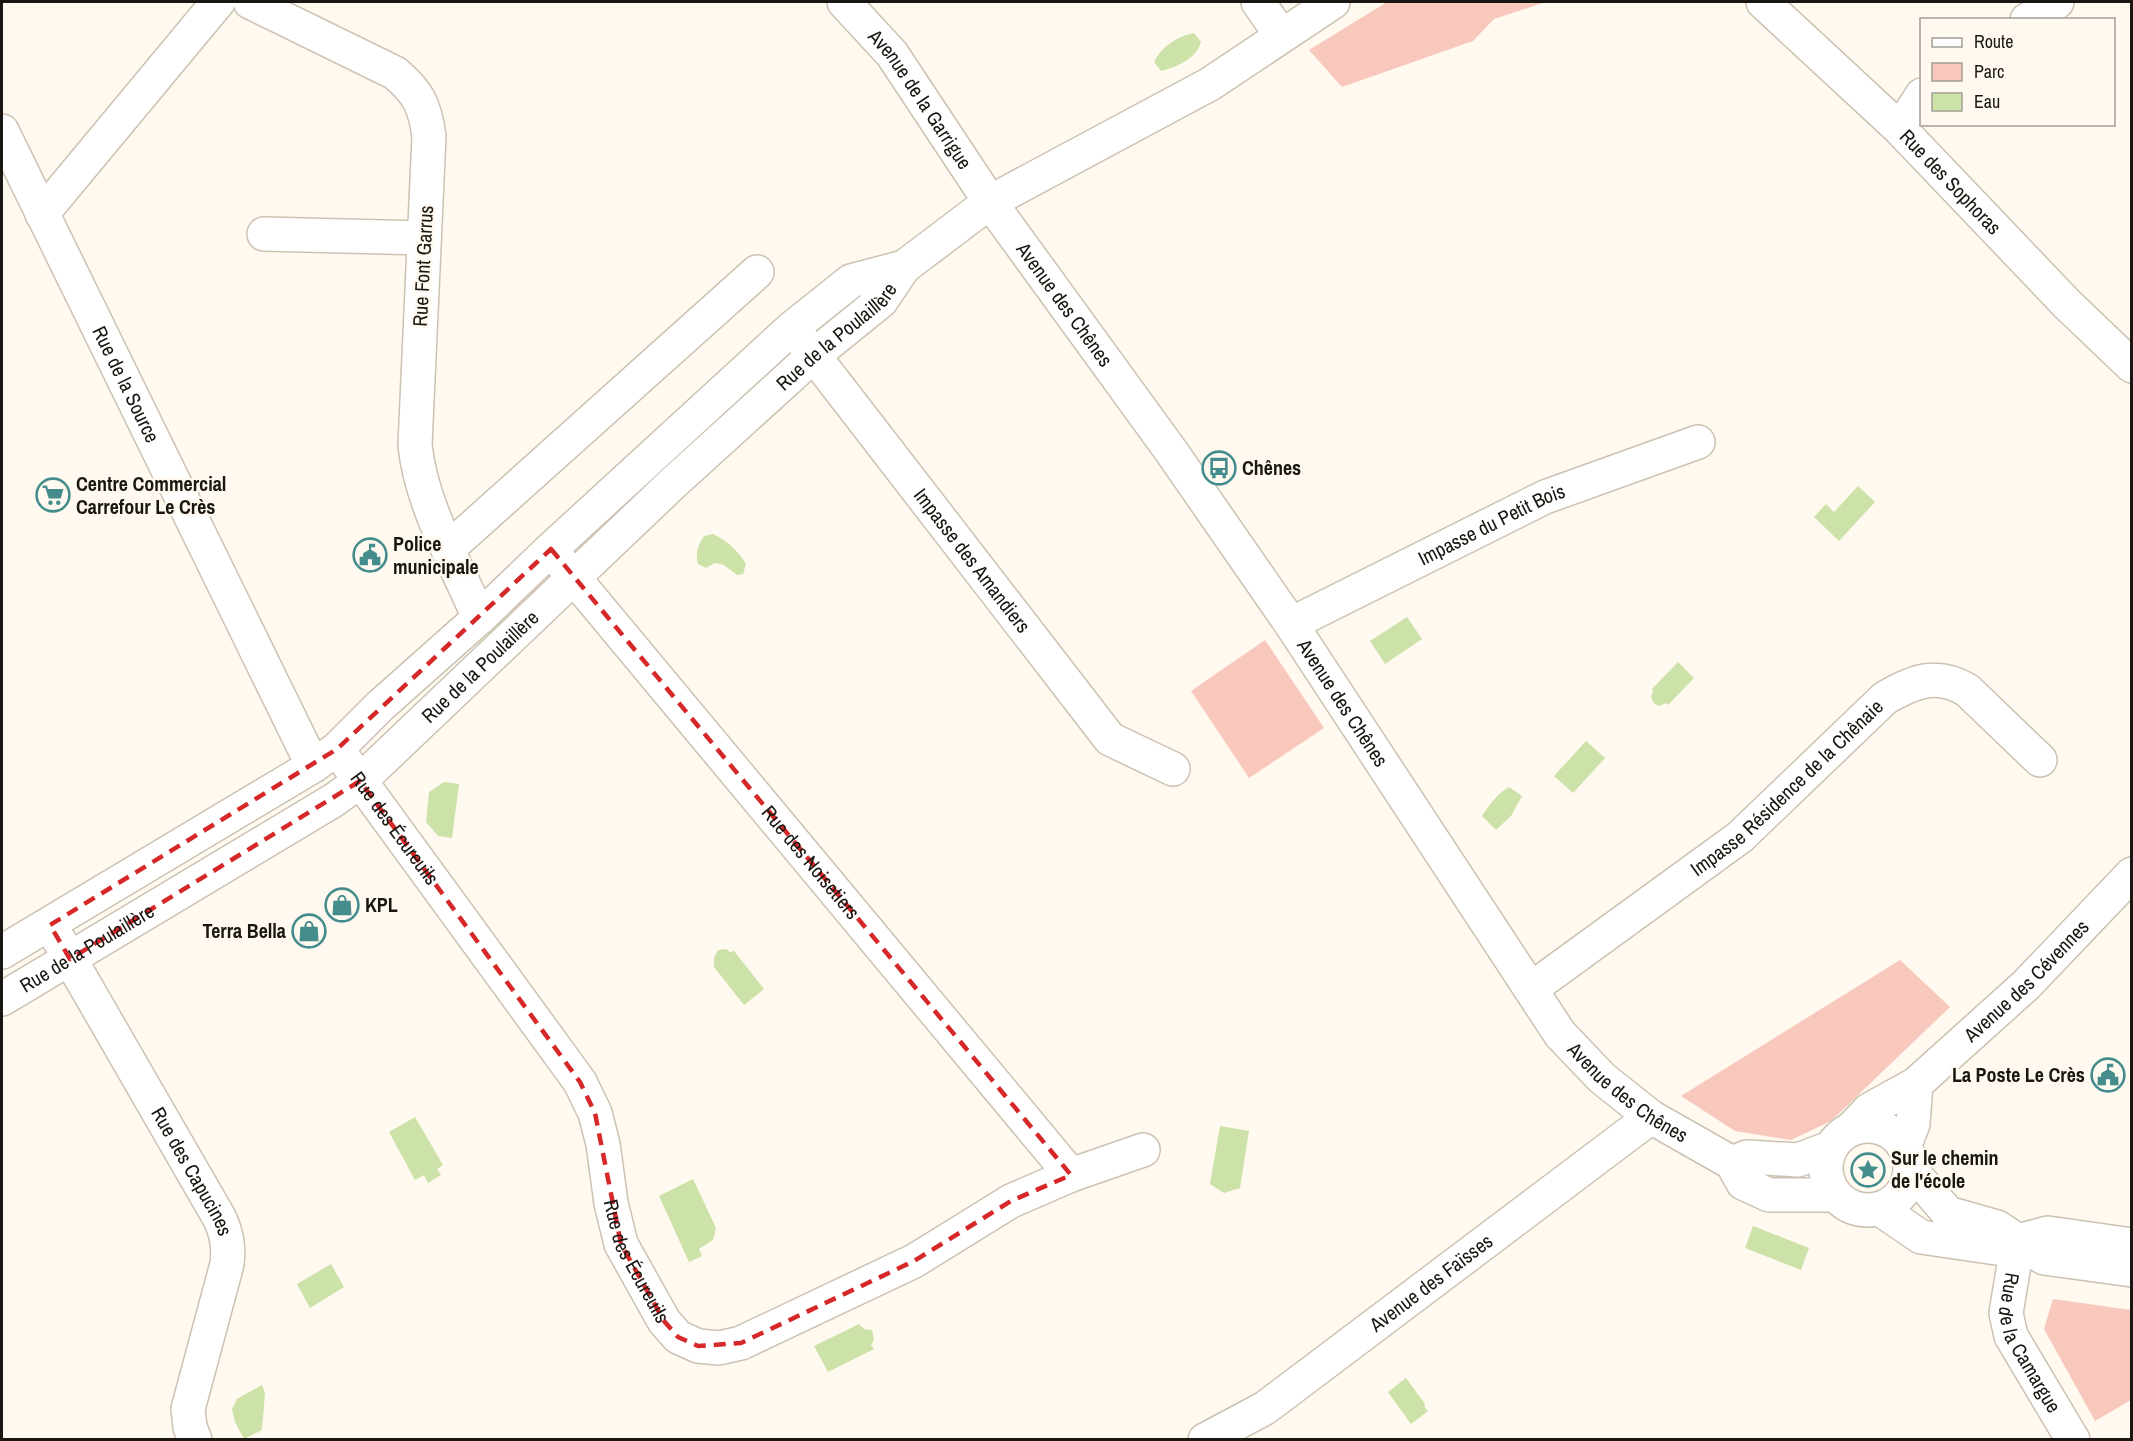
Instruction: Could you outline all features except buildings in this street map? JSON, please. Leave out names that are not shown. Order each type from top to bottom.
[{"type":"street","points":[[42,214],[218,2]]},
{"type":"street","name":"Rue Font Garrus","points":[[250,2],[395,73],[420,99],[426,116],[429,136],[415,445],[417,465],[448,548],[479,618]]},
{"type":"street","name":"Avenue de la Garrigue","points":[[844,2],[892,54],[990,202]]},
{"type":"street","points":[[1258,2],[1281,35]]},
{"type":"street","name":"Rue de la Poulaillère","points":[[2,999],[334,800],[360,781],[671,485],[813,356],[881,301],[904,267],[990,202],[1210,84],[1333,2]]},
{"type":"street","name":"Rue des Sophoras","points":[[1763,2],[1900,129],[2067,304],[2132,366]]},
{"type":"street","points":[[2030,18],[2058,2]]},
{"type":"street","points":[[1900,129],[1920,97]]},
{"type":"street","name":"Rue de la Source","points":[[2,131],[42,214],[325,757]]},
{"type":"street","name":"Avenue des Chênes","points":[[990,202],[1171,451],[1291,624],[1560,1034],[1602,1078],[1651,1117],[1732,1163],[1743,1183],[1769,1195],[1834,1195]]},
{"type":"street","points":[[264,234],[424,238]]},
{"type":"street","name":"Rue de la Poulaillère","points":[[2,952],[325,757],[479,618],[792,328],[851,281],[904,267]]},
{"type":"street","points":[[448,548],[758,272]]},
{"type":"street","name":"Impasse des Amandiers","points":[[792,328],[1110,739],[1173,769]]},
{"type":"street","name":"Impasse du Petit Bois","points":[[1291,624],[1545,497],[1698,442]]},
{"type":"street","name":"Rue des Noisetiers","points":[[551,549],[1071,1175]]},
{"type":"street","name":"Impasse Résidence de la Chênaie","points":[[1531,989],[1740,837],[1885,698],[1905,686],[1939,679],[1953,681],[1967,690],[2040,760]]},
{"type":"street","name":"Rue des Écureuils","points":[[325,757],[360,781],[580,1082],[595,1113],[603,1144],[611,1203],[621,1244],[664,1322],[678,1337],[698,1346],[719,1348],[741,1343],[914,1261],[1011,1202],[1071,1175],[1143,1150]]},
{"type":"street","name":"Avenue des Cévennes","points":[[1840,1139],[1869,1110],[1916,1084],[2026,986],[2130,876]]},
{"type":"street","name":"Rue des Capucines","points":[[50,925],[220,1219],[227,1236],[229,1251],[227,1264],[188,1409],[190,1427],[195,1440]]},
{"type":"street","points":[[1840,1139],[1826,1160],[1825,1172],[1834,1195],[1855,1209],[1867,1211],[1880,1209],[1892,1203],[1902,1194],[1908,1182],[1907,1158],[1913,1124],[1916,1084]]},
{"type":"street","name":"Avenue des Faïsses","points":[[1205,1440],[1265,1408],[1651,1117]]},
{"type":"street","points":[[1732,1163],[1747,1157],[1798,1160],[1863,1126],[1875,1126],[1896,1137],[1907,1158],[1948,1213],[1997,1227],[2044,1258],[2132,1270]]},
{"type":"street","points":[[1880,1209],[1921,1237],[1996,1248],[2048,1233],[2132,1245]]},
{"type":"street","name":"Rue de la Camargue","points":[[2018,1241],[2006,1314],[2011,1336],[2073,1440]]},
{"type":"highlighted area","points":[[551,549],[1071,1175],[1011,1201],[914,1261],[741,1343],[698,1346],[678,1337],[664,1321],[621,1244],[595,1113],[580,1082],[360,781],[70,959],[50,925],[337,749]]},
{"type":"green space","points":[[1387,2],[1546,2],[1494,19],[1473,41],[1342,87],[1309,50]]},
{"type":"green space","points":[[1265,640],[1324,728],[1249,778],[1191,691]]},
{"type":"green space","points":[[1900,960],[1950,1007],[1831,1121],[1791,1140],[1735,1131],[1681,1096]]},
{"type":"green space","points":[[2053,1299],[2131,1310],[2131,1400],[2095,1421],[2044,1329]]},
{"type":"water","points":[[1194,33],[1201,42],[1195,53],[1179,65],[1161,71],[1154,62],[1161,52],[1176,40]]},
{"type":"water","points":[[1858,486],[1875,502],[1839,541],[1814,517],[1826,504],[1834,512]]},
{"type":"water","points":[[713,534],[728,543],[746,564],[743,574],[737,575],[724,565],[715,563],[706,568],[698,564],[697,553],[700,543],[704,536]]},
{"type":"water","points":[[1407,617],[1422,639],[1385,664],[1370,641]]},
{"type":"water","points":[[1678,662],[1694,678],[1668,705],[1666,703],[1659,706],[1651,697],[1652,689]]},
{"type":"water","points":[[1586,741],[1605,758],[1573,793],[1554,776]]},
{"type":"water","points":[[444,782],[459,784],[452,838],[438,836],[426,822],[429,792]]},
{"type":"water","points":[[1509,787],[1522,796],[1511,816],[1496,830],[1482,816],[1497,796]]},
{"type":"water","points":[[726,949],[730,952],[734,951],[764,989],[744,1005],[714,967],[714,958],[718,950]]},
{"type":"water","points":[[415,1117],[443,1165],[437,1169],[441,1175],[428,1183],[424,1175],[415,1180],[389,1132]]},
{"type":"water","points":[[1220,1126],[1249,1131],[1240,1188],[1224,1193],[1210,1184]]},
{"type":"water","points":[[693,1179],[716,1228],[713,1240],[699,1249],[702,1256],[689,1262],[659,1196]]},
{"type":"water","points":[[1753,1226],[1809,1248],[1801,1270],[1745,1248]]},
{"type":"water","points":[[331,1264],[344,1287],[310,1308],[297,1284]]},
{"type":"water","points":[[859,1324],[864,1329],[872,1330],[874,1340],[871,1345],[874,1349],[828,1372],[814,1346]]},
{"type":"water","points":[[1406,1378],[1428,1411],[1411,1424],[1388,1392]]},
{"type":"water","points":[[262,1385],[265,1393],[262,1430],[244,1439],[235,1422],[232,1409],[237,1399]]},
{"type":"place","name":"Chênes","points":[[1219,468]]},
{"type":"place","name":"Centre Commercial Carrefour Le Crès","points":[[53,495]]},
{"type":"place","name":"Police municipale","points":[[370,555]]},
{"type":"place","name":"KPL","points":[[342,905]]},
{"type":"place","name":"Terra Bella","points":[[309,931]]},
{"type":"place","name":"La Poste Le Crès","points":[[2108,1075]]},
{"type":"place","name":"Sur le chemin de l'école","points":[[1868,1170]]}]
